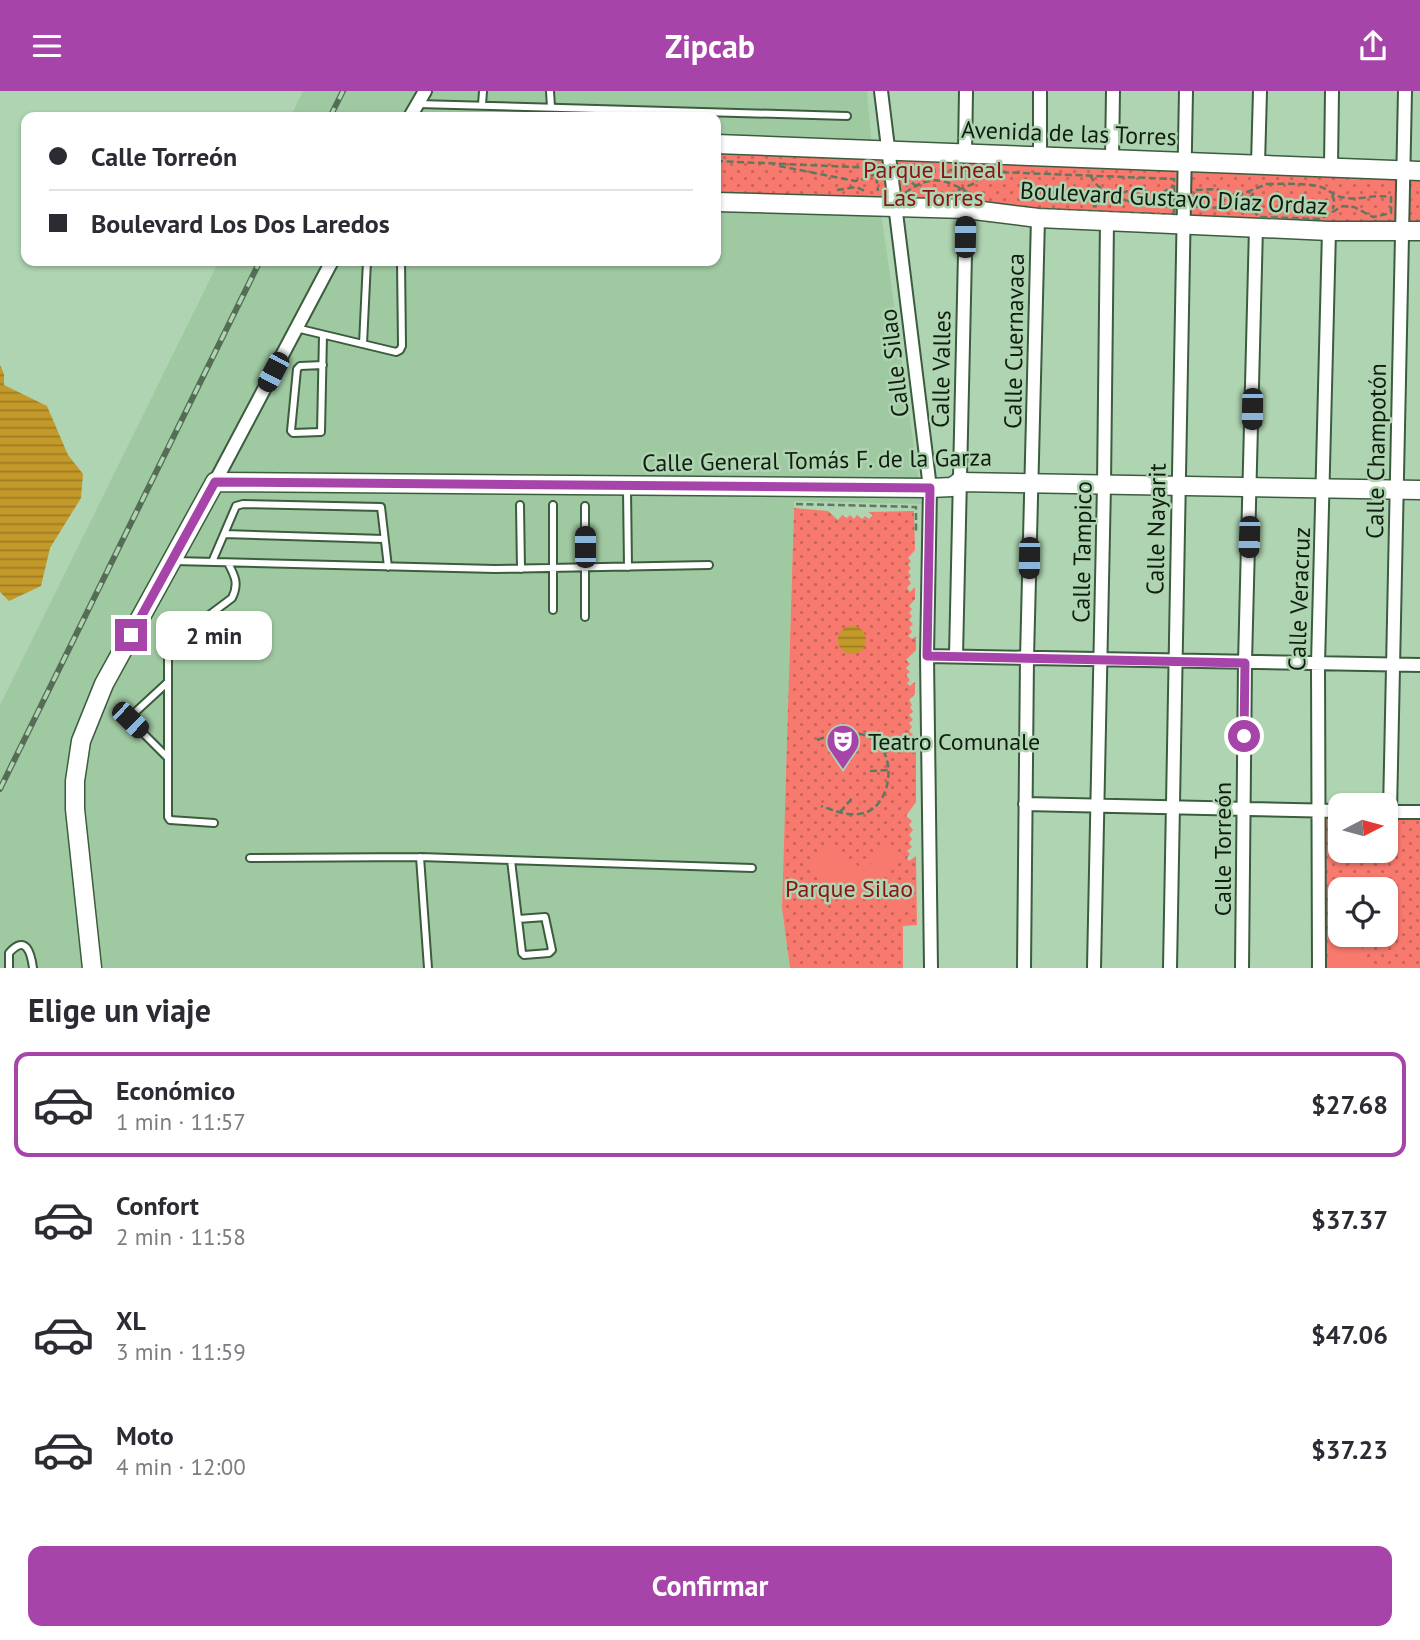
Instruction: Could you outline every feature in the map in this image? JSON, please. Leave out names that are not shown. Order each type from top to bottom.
[{"type":"street","points":[[413,112],[425,91]]},
{"type":"street","name":"Calle Silao","points":[[881,91],[898,203],[930,488],[927,656],[931,968]]},
{"type":"street","points":[[965,153],[966,91]]},
{"type":"street","points":[[1040,91],[1040,156]]},
{"type":"street","points":[[1111,159],[1113,91]]},
{"type":"street","name":"Calle Nayarit","points":[[1170,968],[1178,216],[1184,162],[1186,91]]},
{"type":"street","points":[[1258,164],[1260,91]]},
{"type":"street","points":[[1331,167],[1332,91]]},
{"type":"street","name":"Calle Champotón","points":[[1388,793],[1395,490],[1411,230],[1412,170],[1405,91]]},
{"type":"street","name":"Avenida de las Torres","points":[[721,157],[888,150],[1412,170]]},
{"type":"street","name":"Boulevard Gustavo Díaz Ordaz","points":[[721,202],[976,204],[1038,218],[1178,216],[1255,219],[1329,231],[1411,230]]},
{"type":"street","name":"Calle Valles","points":[[956,656],[959,482],[976,204]]},
{"type":"street","name":"Calle Tampico","points":[[1094,968],[1104,485],[1099,216]]},
{"type":"street","name":"Calle Cuernavaca","points":[[1024,968],[1027,658],[1038,218]]},
{"type":"street","name":"Calle Torreón","points":[[1242,968],[1245,663],[1255,219]]},
{"type":"street","name":"Calle Veracruz","points":[[1319,968],[1318,664],[1329,231]]},
{"type":"street","points":[[92,968],[75,809],[75,781],[87,721],[104,684],[329,266]]},
{"type":"street","name":"Calle General Tomás F. de la Garza","points":[[215,482],[930,488],[952,487],[959,482],[1420,490]]},
{"type":"street","points":[[927,656],[1420,665]]},
{"type":"street","points":[[1025,804],[1328,810]]},
{"type":"street","points":[[1398,812],[1420,812]]},
{"type":"lane","points":[[482,105],[483,91]]},
{"type":"lane","points":[[550,91],[551,107]]},
{"type":"lane","points":[[418,104],[716,112]]},
{"type":"lane","points":[[721,112],[848,116]]},
{"type":"lane","points":[[363,344],[367,266]]},
{"type":"lane","points":[[296,328],[400,351],[401,266]]},
{"type":"lane","points":[[323,335],[323,365],[321,432],[293,433],[291,431],[297,369],[300,366],[323,365]]},
{"type":"lane","points":[[627,487],[628,566]]},
{"type":"lane","points":[[520,505],[522,569]]},
{"type":"lane","points":[[553,505],[553,610]]},
{"type":"lane","points":[[212,562],[236,506],[381,507],[388,567]]},
{"type":"lane","points":[[585,506],[585,617]]},
{"type":"lane","points":[[224,534],[384,539]]},
{"type":"lane","points":[[172,561],[522,569],[709,565]]},
{"type":"lane","points":[[214,823],[170,820],[169,682],[171,646],[232,598],[236,590],[236,577],[228,562]]},
{"type":"lane","points":[[168,758],[130,717],[169,682]]},
{"type":"lane","points":[[250,858],[419,857],[752,867]]},
{"type":"lane","points":[[419,857],[428,968]]},
{"type":"lane","points":[[511,860],[522,953],[549,953],[552,950],[545,917],[518,919]]},
{"type":"lane","points":[[9,968],[9,953],[14,947],[22,945],[31,952],[33,968]]},
{"type":"path","points":[[721,157],[766,163],[875,168],[878,193]]},
{"type":"path","points":[[766,163],[848,180],[866,179],[876,173]]},
{"type":"path","points":[[898,203],[897,168],[1090,175],[1174,179],[1178,216]]},
{"type":"path","points":[[941,195],[973,184],[985,172]]},
{"type":"path","points":[[898,174],[933,194]]},
{"type":"path","points":[[1090,175],[1100,189],[1134,204],[1144,203],[1174,185]]},
{"type":"path","points":[[848,180],[849,188]]},
{"type":"path","points":[[898,203],[916,186],[942,180],[961,188],[976,204]]},
{"type":"path","points":[[1267,184],[1315,186],[1325,188],[1332,195],[1352,199],[1373,195],[1391,197],[1391,213],[1373,216],[1343,206],[1320,219],[1255,219],[1235,202],[1210,210],[1194,205],[1195,190],[1216,189],[1237,196],[1267,184]]},
{"type":"path","points":[[1255,219],[1250,199],[1256,188]]},
{"type":"path","points":[[1099,216],[1097,202],[1125,191],[1144,189],[1157,196],[1178,216]]},
{"type":"path","points":[[1220,206],[1225,193]]},
{"type":"path","points":[[1332,195],[1332,212]]},
{"type":"path","points":[[1363,211],[1361,204],[1366,197]]},
{"type":"path","points":[[898,203],[976,204],[1099,216],[1178,216]]},
{"type":"path","points":[[796,504],[916,507],[916,543]]},
{"type":"path","points":[[841,733],[855,748]]},
{"type":"path","points":[[817,740],[841,733],[858,733],[876,740],[886,753],[889,770],[883,795],[876,807],[866,813],[839,813],[821,806]]},
{"type":"path","points":[[870,771],[889,770]]},
{"type":"path","points":[[839,813],[853,797]]},
{"type":"shaded area","points":[[303,91],[867,91],[872,148],[922,504],[794,501],[782,908],[790,968],[0,968],[0,705],[217,266],[721,266],[721,112],[292,112]]},
{"type":"shaded area","points":[[0,365],[4,374],[4,385],[47,406],[68,455],[83,474],[81,498],[50,548],[41,586],[9,601],[0,592]]},
{"type":"shaded area","points":[[852,626],[862,630],[866,640],[862,650],[852,654],[842,650],[838,640],[842,630]]},
{"type":"green space","name":"Parque Lineal Las Torres","points":[[721,150],[1420,177],[1420,225],[721,201]]},
{"type":"green space","name":"Parque Silao","points":[[794,508],[828,511],[838,520],[842,515],[847,518],[850,515],[854,519],[857,515],[862,519],[865,516],[869,519],[873,515],[868,512],[914,511],[915,550],[908,558],[911,561],[908,572],[911,576],[908,579],[911,583],[907,588],[910,592],[915,587],[915,599],[909,606],[912,609],[909,620],[913,624],[909,628],[912,632],[908,636],[912,639],[916,636],[916,650],[906,660],[910,664],[906,668],[910,672],[906,675],[910,686],[915,682],[915,694],[909,700],[913,712],[909,715],[913,720],[909,723],[912,727],[909,731],[913,735],[910,738],[912,741],[916,738],[916,802],[906,816],[912,821],[909,825],[913,830],[909,835],[912,847],[907,851],[910,854],[907,858],[909,861],[916,856],[917,925],[903,926],[903,968],[790,968],[782,908]]},
{"type":"green space","points":[[1324,818],[1328,818],[1328,863],[1398,863],[1398,819],[1420,819],[1420,968],[1324,968]]},
{"type":"green space","points":[[833,845],[864,871],[888,846],[901,859],[852,907],[809,868]]},
{"type":"green space","points":[[899,882],[909,886],[913,896],[909,906],[899,910],[889,906],[885,896],[889,886]]},
{"type":"green space","points":[[1330,947],[1362,947],[1363,968],[1331,968]]},
{"type":"railway","points":[[332,112],[343,91]]},
{"type":"railway","points":[[0,789],[258,266]]},
{"type":"place","name":"Teatro Comunale","points":[[843,771]]},
{"type":"route","points":[[131,635],[215,482],[930,488],[927,656],[1245,663],[1244,736]]}]
